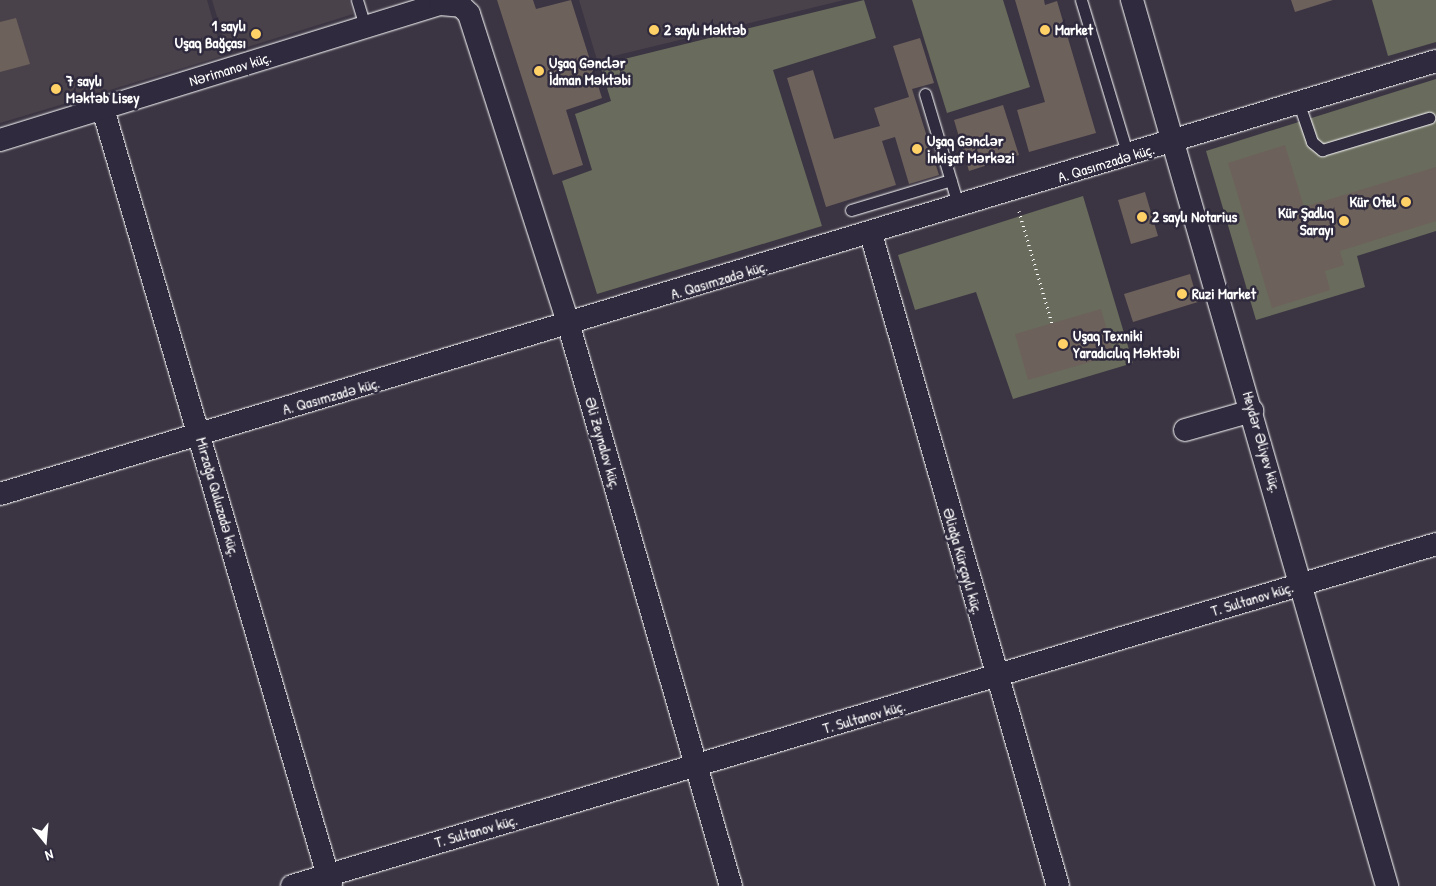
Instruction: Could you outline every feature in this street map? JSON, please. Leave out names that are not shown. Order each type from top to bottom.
[{"type":"street","name":"Heydər Əliyev küç.","points":[[1132,0],[1302,584],[1387,886]]},
{"type":"street","name":"Nərimanov küç.","points":[[0,140],[440,4],[461,6]]},
{"type":"street","name":"Əli Zeynalov küç.","points":[[461,6],[474,24],[569,326],[731,886]]},
{"type":"street","name":"A. Qasımzadə küç.","points":[[0,494],[569,326],[1436,61]]},
{"type":"street","name":"Mirzağa Quluzadə küç.","points":[[103,109],[330,881]]},
{"type":"street","name":"Əliağa Kürçaylı küç.","points":[[871,234],[996,678],[1058,886]]},
{"type":"street","points":[[1185,430],[1252,411]]},
{"type":"street","name":"T. Sultanov küç.","points":[[292,886],[330,881],[696,766],[996,678],[1436,544]]},
{"type":"lane","points":[[357,0],[365,27]]},
{"type":"lane","points":[[1081,0],[1128,156]]},
{"type":"lane","points":[[925,94],[959,208]]},
{"type":"lane","points":[[1299,104],[1312,142],[1322,150],[1429,118]]},
{"type":"lane","points":[[851,210],[951,180]]},
{"type":"path","points":[[1013,191],[1052,323]]},
{"type":"shaded area","name":"7 saylı Məktəb Lisey","points":[[0,0],[207,0],[223,56],[0,123]]},
{"type":"shaded area","name":"1 saylı Uşaq Bağçası","points":[[212,0],[349,0],[353,14],[228,53]]},
{"type":"shaded area","name":"2 saylı Məktəb","points":[[579,0],[844,0],[597,60]]},
{"type":"green space","points":[[864,0],[876,38],[773,70],[822,226],[597,294],[562,181],[592,170],[575,114],[611,101],[600,65]]},
{"type":"green space","points":[[912,0],[1003,0],[1030,87],[947,113]]},
{"type":"green space","points":[[1372,0],[1436,0],[1436,42],[1388,56]]},
{"type":"green space","points":[[1436,79],[1436,231],[1357,256],[1365,287],[1256,320],[1206,151]]},
{"type":"green space","points":[[1083,196],[1133,363],[1013,399],[976,292],[915,310],[898,255]]},
{"type":"building","points":[[497,0],[533,0],[536,9],[571,0],[602,98],[566,110],[583,165],[553,175]]},
{"type":"building","points":[[1015,0],[1044,0],[1045,5],[1057,1],[1096,133],[1029,152],[1017,110],[1045,102]]},
{"type":"building","points":[[1291,0],[1333,0],[1295,12]]},
{"type":"building","points":[[16,18],[30,64],[0,72],[0,22]]},
{"type":"building","points":[[920,38],[934,83],[912,89],[939,175],[909,184],[895,137],[882,141],[896,185],[826,207],[787,78],[813,70],[834,139],[880,126],[874,108],[909,97],[893,46]]},
{"type":"building","points":[[1003,105],[1019,155],[969,171],[954,120]]},
{"type":"building","points":[[1285,145],[1304,207],[1436,167],[1436,221],[1340,251],[1344,265],[1325,271],[1330,290],[1272,308],[1228,163]]},
{"type":"building","points":[[1145,192],[1158,236],[1131,244],[1118,200]]},
{"type":"building","points":[[1190,274],[1198,302],[1133,322],[1124,294]]},
{"type":"building","points":[[1101,309],[1114,355],[1028,380],[1015,334]]},
{"type":"place","name":"2 saylı Məktəb","points":[[654,30]]},
{"type":"place","name":"Market","points":[[1045,30]]},
{"type":"place","name":"1 saylı Uşaq Bağçası","points":[[256,34]]},
{"type":"place","name":"Uşaq Gənclər İdman Məktəbi","points":[[539,71]]},
{"type":"place","name":"7 saylı Məktəb Lisey","points":[[56,89]]},
{"type":"place","name":"Uşaq Gənclər İnkişaf Mərkəzi","points":[[917,149]]},
{"type":"place","name":"Kür Otel","points":[[1406,202]]},
{"type":"place","name":"2 saylı Notarius","points":[[1142,217]]},
{"type":"place","name":"Kür Şadlıq Sarayı","points":[[1344,221]]},
{"type":"place","name":"Ruzi Market","points":[[1182,294]]},
{"type":"place","name":"Uşaq Texniki Yaradıcılıq Məktəbi","points":[[1063,344]]}]
